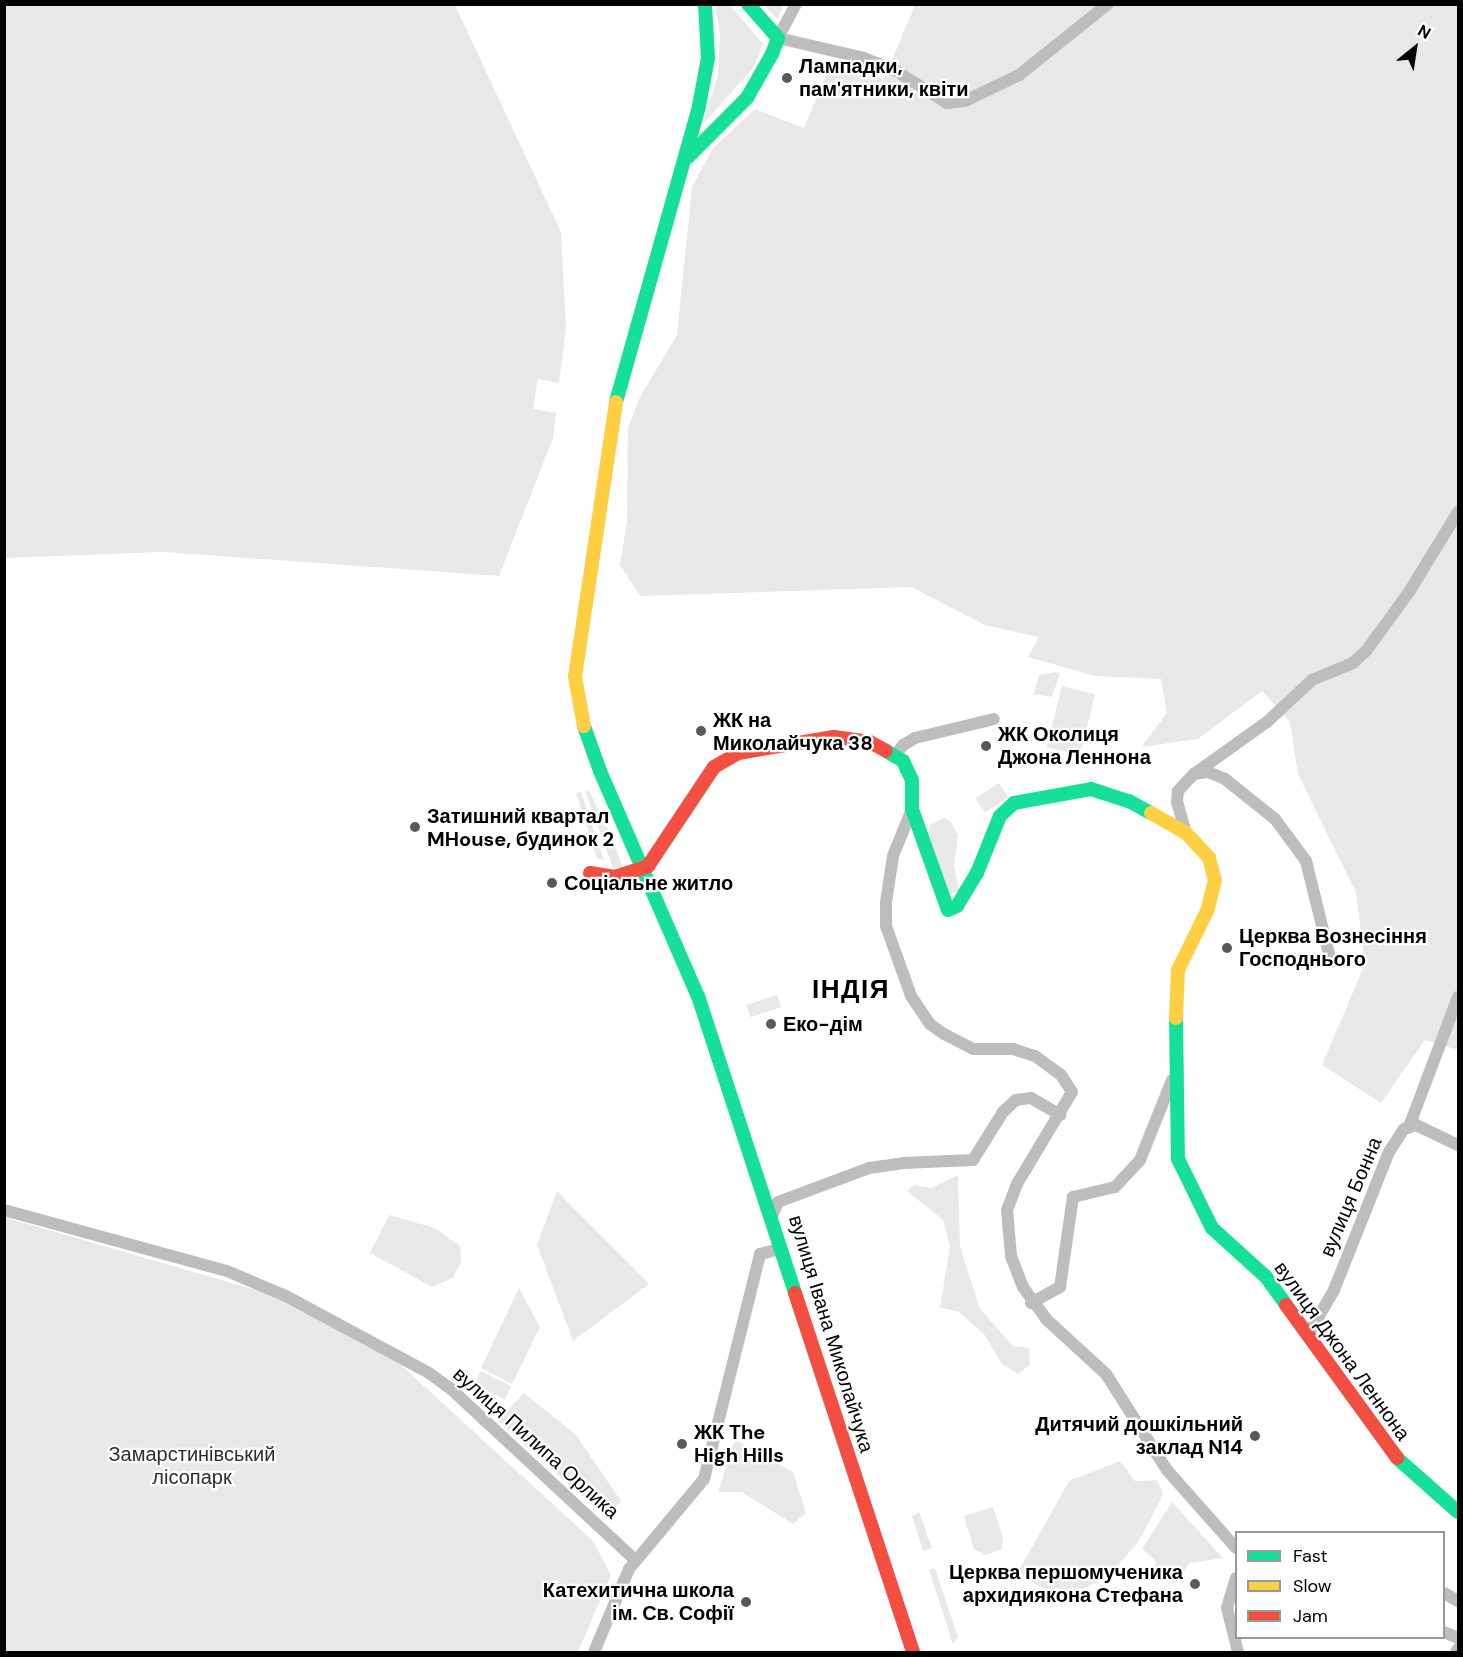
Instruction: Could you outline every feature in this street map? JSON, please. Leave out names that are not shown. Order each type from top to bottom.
[{"type":"street","points":[[705,4],[708,58],[687,158],[616,403],[576,652],[575,677],[586,735],[641,870],[699,996],[772,1215]]},
{"type":"street","points":[[748,4],[778,38],[864,58],[896,71],[947,103],[965,101],[1019,75],[1108,4]]},
{"type":"street","points":[[687,158],[747,98],[767,68],[778,38],[796,4]]},
{"type":"street","points":[[1194,774],[1267,722],[1312,680],[1353,663],[1366,651],[1409,592],[1458,512]]},
{"type":"street","points":[[896,755],[903,745],[915,738],[994,719]]},
{"type":"street","points":[[590,873],[615,877],[641,870],[658,854],[714,767],[738,753],[834,737],[870,742],[903,761],[912,780],[912,809],[893,856],[886,903],[886,926],[911,996],[930,1024],[961,1044],[974,1048],[1020,1050],[1049,1065],[1070,1085],[1072,1092],[1061,1115],[1017,1184],[1007,1210],[1011,1256],[1031,1304],[1106,1374],[1167,1470],[1235,1547]]},
{"type":"street","points":[[1194,774],[1208,772],[1225,779],[1275,819],[1306,861],[1331,962]]},
{"type":"street","name":"вулиця Джона Леннона","points":[[1186,833],[1177,802],[1178,791],[1194,774]]},
{"type":"street","name":"вулиця Джона Леннона","points":[[912,809],[948,910],[957,906],[977,873],[1000,816],[1014,802],[1091,789],[1130,801],[1186,833],[1209,858],[1215,880],[1207,911],[1178,970],[1174,1075],[1178,1159],[1194,1197],[1212,1228],[1266,1277],[1404,1468],[1458,1512]]},
{"type":"street","name":"вулиця Бонна","points":[[1308,1335],[1334,1290],[1389,1152],[1398,1136],[1410,1125],[1458,998]]},
{"type":"street","points":[[1031,1304],[1060,1287],[1073,1197],[1115,1187],[1140,1160],[1174,1075]]},
{"type":"street","name":"вулиця Івана Миколайчука","points":[[913,1653],[780,1249],[772,1215],[777,1202],[869,1168],[904,1162],[973,1160],[1003,1112],[1016,1100],[1030,1098],[1061,1115]]},
{"type":"street","points":[[1410,1125],[1458,1145]]},
{"type":"street","name":"вулиця Пилипа Орлика","points":[[4,1210],[227,1271],[286,1296],[429,1373],[450,1388],[635,1560]]},
{"type":"street","points":[[594,1653],[619,1587],[635,1560],[704,1479],[760,1254],[780,1249]]},
{"type":"street","points":[[1235,1581],[1227,1608],[1238,1653]]},
{"type":"green space","points":[[4,5],[455,5],[561,232],[566,328],[559,383],[538,379],[533,409],[556,413],[553,438],[499,576],[162,552],[5,558]]},
{"type":"green space","points":[[715,5],[730,5],[763,44],[753,68],[703,124],[718,75],[720,33]]},
{"type":"green space","points":[[764,5],[784,5],[777,19]]},
{"type":"green space","points":[[915,5],[1458,5],[1458,1050],[1425,1040],[1381,1103],[1322,1065],[1365,964],[1356,893],[1298,774],[1290,722],[1262,691],[1198,739],[1141,747],[1167,713],[1161,679],[1095,676],[1028,657],[1039,637],[985,625],[911,587],[640,596],[620,565],[627,521],[628,428],[640,397],[677,335],[692,187],[713,148],[755,109],[804,128],[832,61],[884,79]]},
{"type":"green space","points":[[1060,673],[1052,697],[1034,694],[1039,675]]},
{"type":"green space","points":[[1062,686],[1095,694],[1080,755],[1047,747]]},
{"type":"green space","points":[[999,783],[1008,797],[985,813],[976,798]]},
{"type":"green space","points":[[585,791],[589,791],[613,839],[624,872],[615,873]]},
{"type":"green space","points":[[581,792],[604,860],[597,858],[576,793]]},
{"type":"green space","points":[[944,818],[952,823],[958,836],[954,866],[959,891],[947,895],[928,831],[931,824]]},
{"type":"green space","points":[[777,995],[781,1007],[751,1017],[747,1005]]},
{"type":"green space","points":[[958,1175],[960,1247],[980,1309],[1013,1346],[1029,1348],[1030,1365],[1018,1374],[1002,1364],[984,1334],[959,1312],[940,1307],[950,1246],[943,1220],[907,1191],[914,1185],[931,1188]]},
{"type":"green space","points":[[557,1191],[649,1284],[573,1341],[537,1245]]},
{"type":"green space","points":[[389,1215],[435,1228],[460,1246],[461,1261],[453,1278],[432,1287],[370,1253]]},
{"type":"green space","name":"Замарстинівський лісопарк","points":[[4,1217],[273,1295],[400,1364],[593,1541],[611,1575],[578,1652],[5,1652]]},
{"type":"green space","points":[[519,1288],[540,1327],[512,1384],[481,1368]]},
{"type":"green space","points":[[481,1371],[511,1386],[504,1400],[474,1384]]},
{"type":"green space","points":[[473,1386],[497,1398],[486,1411],[474,1398]]},
{"type":"green space","points":[[524,1393],[576,1435],[621,1501],[606,1518],[497,1420]]},
{"type":"green space","points":[[735,1440],[793,1472],[806,1513],[793,1524],[742,1492],[718,1492]]},
{"type":"green space","points":[[1120,1461],[1135,1481],[1157,1480],[1163,1494],[1139,1541],[1107,1578],[1062,1598],[1017,1574],[1069,1481]]},
{"type":"green space","points":[[1172,1502],[1223,1558],[1190,1563],[1173,1584],[1153,1567],[1157,1562],[1142,1549]]},
{"type":"green space","points":[[993,1507],[1003,1537],[1002,1549],[985,1555],[974,1549],[964,1516]]},
{"type":"green space","points":[[919,1512],[932,1548],[923,1551],[912,1516]]},
{"type":"green space","points":[[935,1568],[958,1637],[953,1644],[929,1570]]},
{"type":"traffic: fast","points":[[616,402],[699,106],[708,58],[705,4]]},
{"type":"traffic: fast","points":[[688,157],[747,98],[772,54],[778,38],[748,4]]},
{"type":"traffic: fast","points":[[584,726],[600,771],[698,996],[795,1293]]},
{"type":"traffic: fast","points":[[886,751],[903,761],[912,780],[912,809],[948,910],[957,906],[977,873],[1000,816],[1014,803],[1091,789],[1129,801],[1151,813]]},
{"type":"traffic: fast","points":[[1176,1018],[1178,1159],[1212,1228],[1266,1277],[1286,1305]]},
{"type":"traffic: fast","points":[[1397,1458],[1458,1512]]},
{"type":"traffic: slow","points":[[584,726],[575,677],[616,402]]},
{"type":"traffic: slow","points":[[1151,813],[1186,833],[1209,858],[1215,880],[1207,911],[1178,970],[1176,1018]]},
{"type":"traffic: jam","points":[[590,873],[615,877],[648,866],[714,767],[738,753],[834,737],[870,742],[886,751]]},
{"type":"traffic: jam","points":[[795,1293],[913,1652]]},
{"type":"traffic: jam","points":[[1286,1305],[1397,1458]]},
{"type":"place","name":"Лампадки, пам'ятники, квіти","points":[[787,78]]},
{"type":"place","name":"ЖК на Миколайчука 38","points":[[701,731]]},
{"type":"place","name":"ЖК Околиця Джона Леннона","points":[[986,746]]},
{"type":"place","name":"Затишний квартал MHouse, будинок 2","points":[[415,827]]},
{"type":"place","name":"Соціальне житло","points":[[552,883]]},
{"type":"place","name":"Церква Вознесіння Господнього","points":[[1227,948]]},
{"type":"place","name":"Еко-дім","points":[[771,1024]]},
{"type":"place","name":"Дитячий дошкільний заклад N14","points":[[1255,1436]]},
{"type":"place","name":"ЖК The High Hills","points":[[682,1444]]},
{"type":"place","name":"Церква першомученика архидиякона Стефана","points":[[1195,1584]]},
{"type":"place","name":"Катехитична школа ім. Св. Софії","points":[[746,1602]]},
{"type":"district","name":"ІНДІЯ","points":[[851,990]]}]
